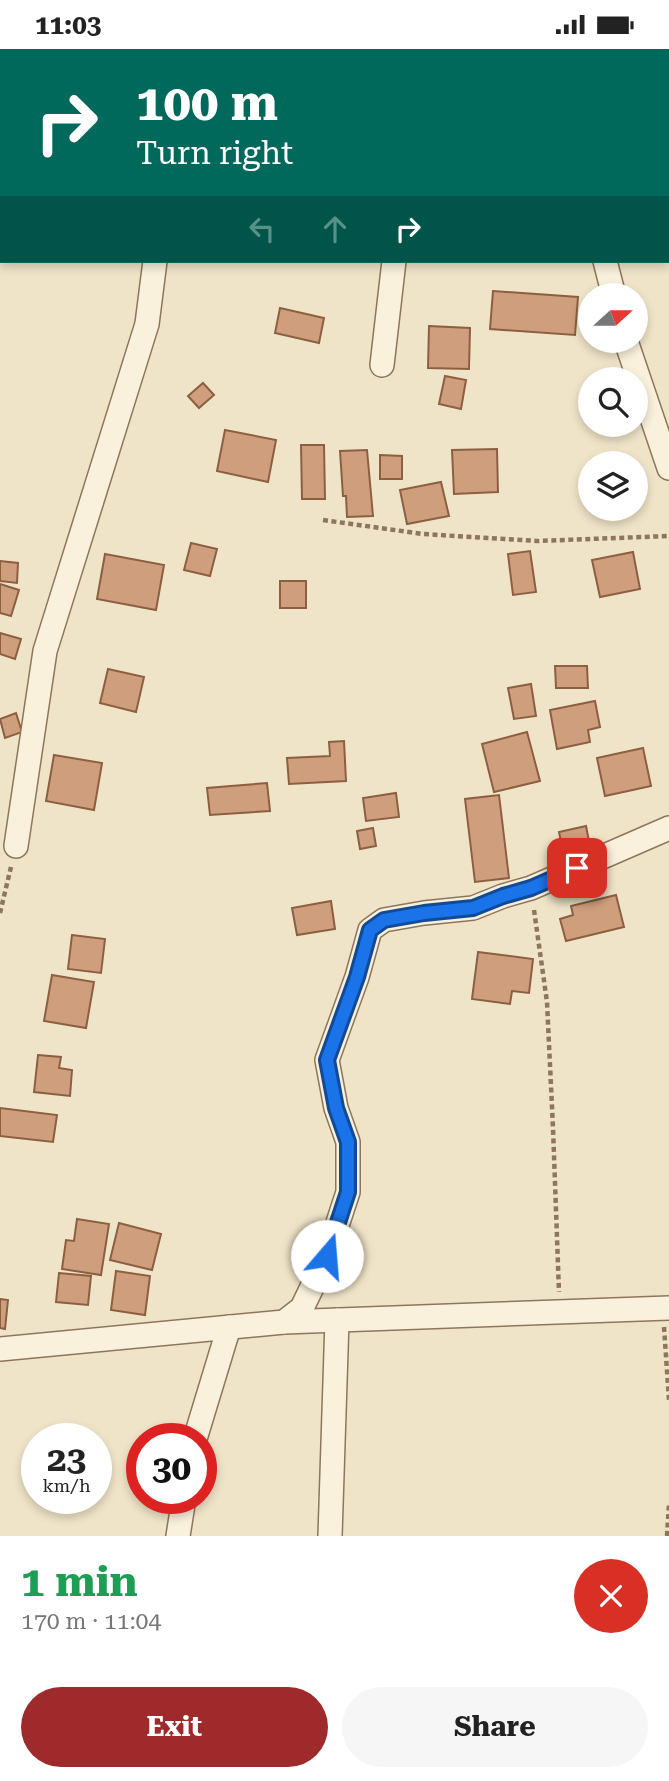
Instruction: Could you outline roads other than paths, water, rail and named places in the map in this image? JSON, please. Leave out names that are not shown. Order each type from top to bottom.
[{"type":"street","points":[[16,846],[45,651],[146,324],[155,263]]},
{"type":"street","points":[[382,365],[394,263]]},
{"type":"street","points":[[606,263],[611,283]]},
{"type":"street","points":[[630,353],[669,468]]},
{"type":"street","points":[[284,1322],[302,1308],[327,1256],[348,1192],[348,1142],[336,1108],[327,1060],[357,977],[370,930],[384,920],[473,908],[531,888],[669,828]]},
{"type":"street","points":[[0,1349],[284,1322],[666,1309]]},
{"type":"street","points":[[330,1536],[337,1320]]},
{"type":"street","points":[[200,1423],[229,1327]]},
{"type":"street","points":[[178,1536],[181,1514]]}]
